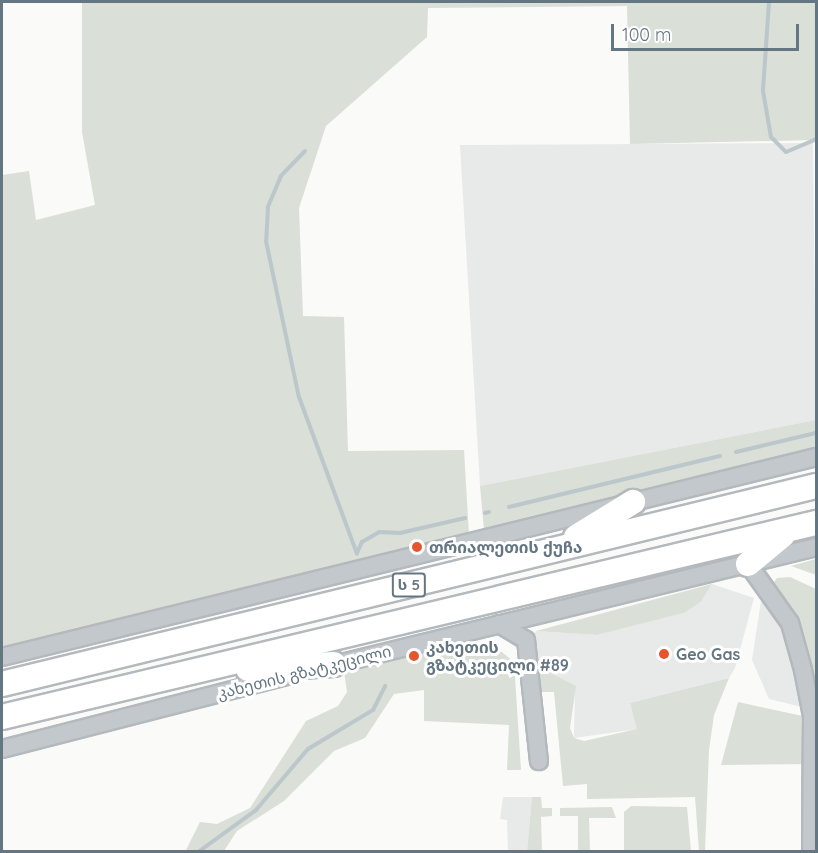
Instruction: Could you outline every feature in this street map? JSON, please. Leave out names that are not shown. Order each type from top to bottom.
[{"type":"highway","name":"ს 5","points":[[2,684],[816,486]]},
{"type":"highway","points":[[555,549],[633,502]]},
{"type":"highway","name":"კახეთის გზატკეცილი","points":[[2,717],[816,523]]},
{"type":"highway","points":[[748,564],[788,530]]},
{"type":"highway","points":[[186,672],[334,664]]},
{"type":"street","points":[[2,657],[816,458]]},
{"type":"street","name":"კახეთის გზატკეცილი","points":[[2,748],[334,664],[816,547]]},
{"type":"street","points":[[748,564],[790,623],[803,670],[812,716],[813,841]]},
{"type":"street","points":[[499,624],[526,640],[539,761]]},
{"type":"shaded area","points":[[82,2],[816,2],[816,140],[630,144],[627,6],[428,8],[427,37],[326,126],[299,208],[303,316],[344,317],[348,451],[464,450],[469,535],[2,650],[2,175],[29,171],[36,220],[95,205],[82,132]]},
{"type":"shaded area","points":[[813,143],[816,420],[480,486],[460,145]]},
{"type":"shaded area","points":[[816,420],[816,450],[484,530],[480,486]]},
{"type":"shaded area","points":[[816,559],[816,575],[791,566]]},
{"type":"shaded area","points":[[790,577],[816,589],[816,696],[799,636],[771,586],[777,578]]},
{"type":"shaded area","points":[[712,584],[754,598],[735,668],[729,678],[630,703],[638,729],[574,738],[575,686],[537,666],[514,662],[536,631],[597,635],[684,613],[701,602]]},
{"type":"shaded area","points":[[712,584],[701,602],[684,613],[597,635],[536,631]]},
{"type":"shaded area","points":[[761,601],[779,616],[806,708],[769,699],[752,660]]},
{"type":"shaded area","points":[[478,644],[496,647],[514,662],[521,770],[507,770],[509,725],[424,721],[424,690],[394,694],[365,738],[334,751],[284,801],[237,831],[224,851],[185,852],[200,822],[217,824],[250,808],[306,721],[338,706],[347,692],[344,672],[440,647]]},
{"type":"shaded area","points":[[537,666],[576,686],[570,728],[574,738],[584,741],[637,729],[630,703],[729,678],[714,715],[709,750],[705,851],[699,851],[695,797],[587,799],[587,784],[563,786],[554,692],[538,692]]},
{"type":"shaded area","points":[[738,702],[807,717],[810,764],[721,765]]},
{"type":"shaded area","points":[[503,797],[532,797],[527,851],[508,851],[507,820],[500,819]]},
{"type":"shaded area","points":[[532,797],[541,797],[542,808],[552,808],[552,816],[541,817],[542,851],[527,851]]},
{"type":"shaded area","points":[[631,806],[687,807],[691,851],[624,851],[624,812]]},
{"type":"shaded area","points":[[612,807],[616,818],[589,818],[590,851],[578,851],[578,816],[560,816],[560,808]]},
{"type":"waterway","points":[[769,2],[763,91],[771,137],[786,152],[816,139]]},
{"type":"waterway","points":[[305,151],[281,176],[268,207],[266,241],[299,397],[357,554]]},
{"type":"waterway","points":[[736,452],[816,433]]},
{"type":"waterway","points":[[509,507],[720,456]]},
{"type":"waterway","points":[[485,513],[489,512]]},
{"type":"waterway","points":[[357,553],[362,542],[379,532],[400,533],[465,518]]},
{"type":"waterway","points":[[198,852],[256,810],[308,749],[373,710],[385,686]]},
{"type":"place","name":"თრიალეთის ქუჩა","points":[[417,547]]},
{"type":"place","name":"Geo Gas","points":[[664,654]]},
{"type":"place","name":"კახეთის გზატკეცილი #89","points":[[414,656]]}]
